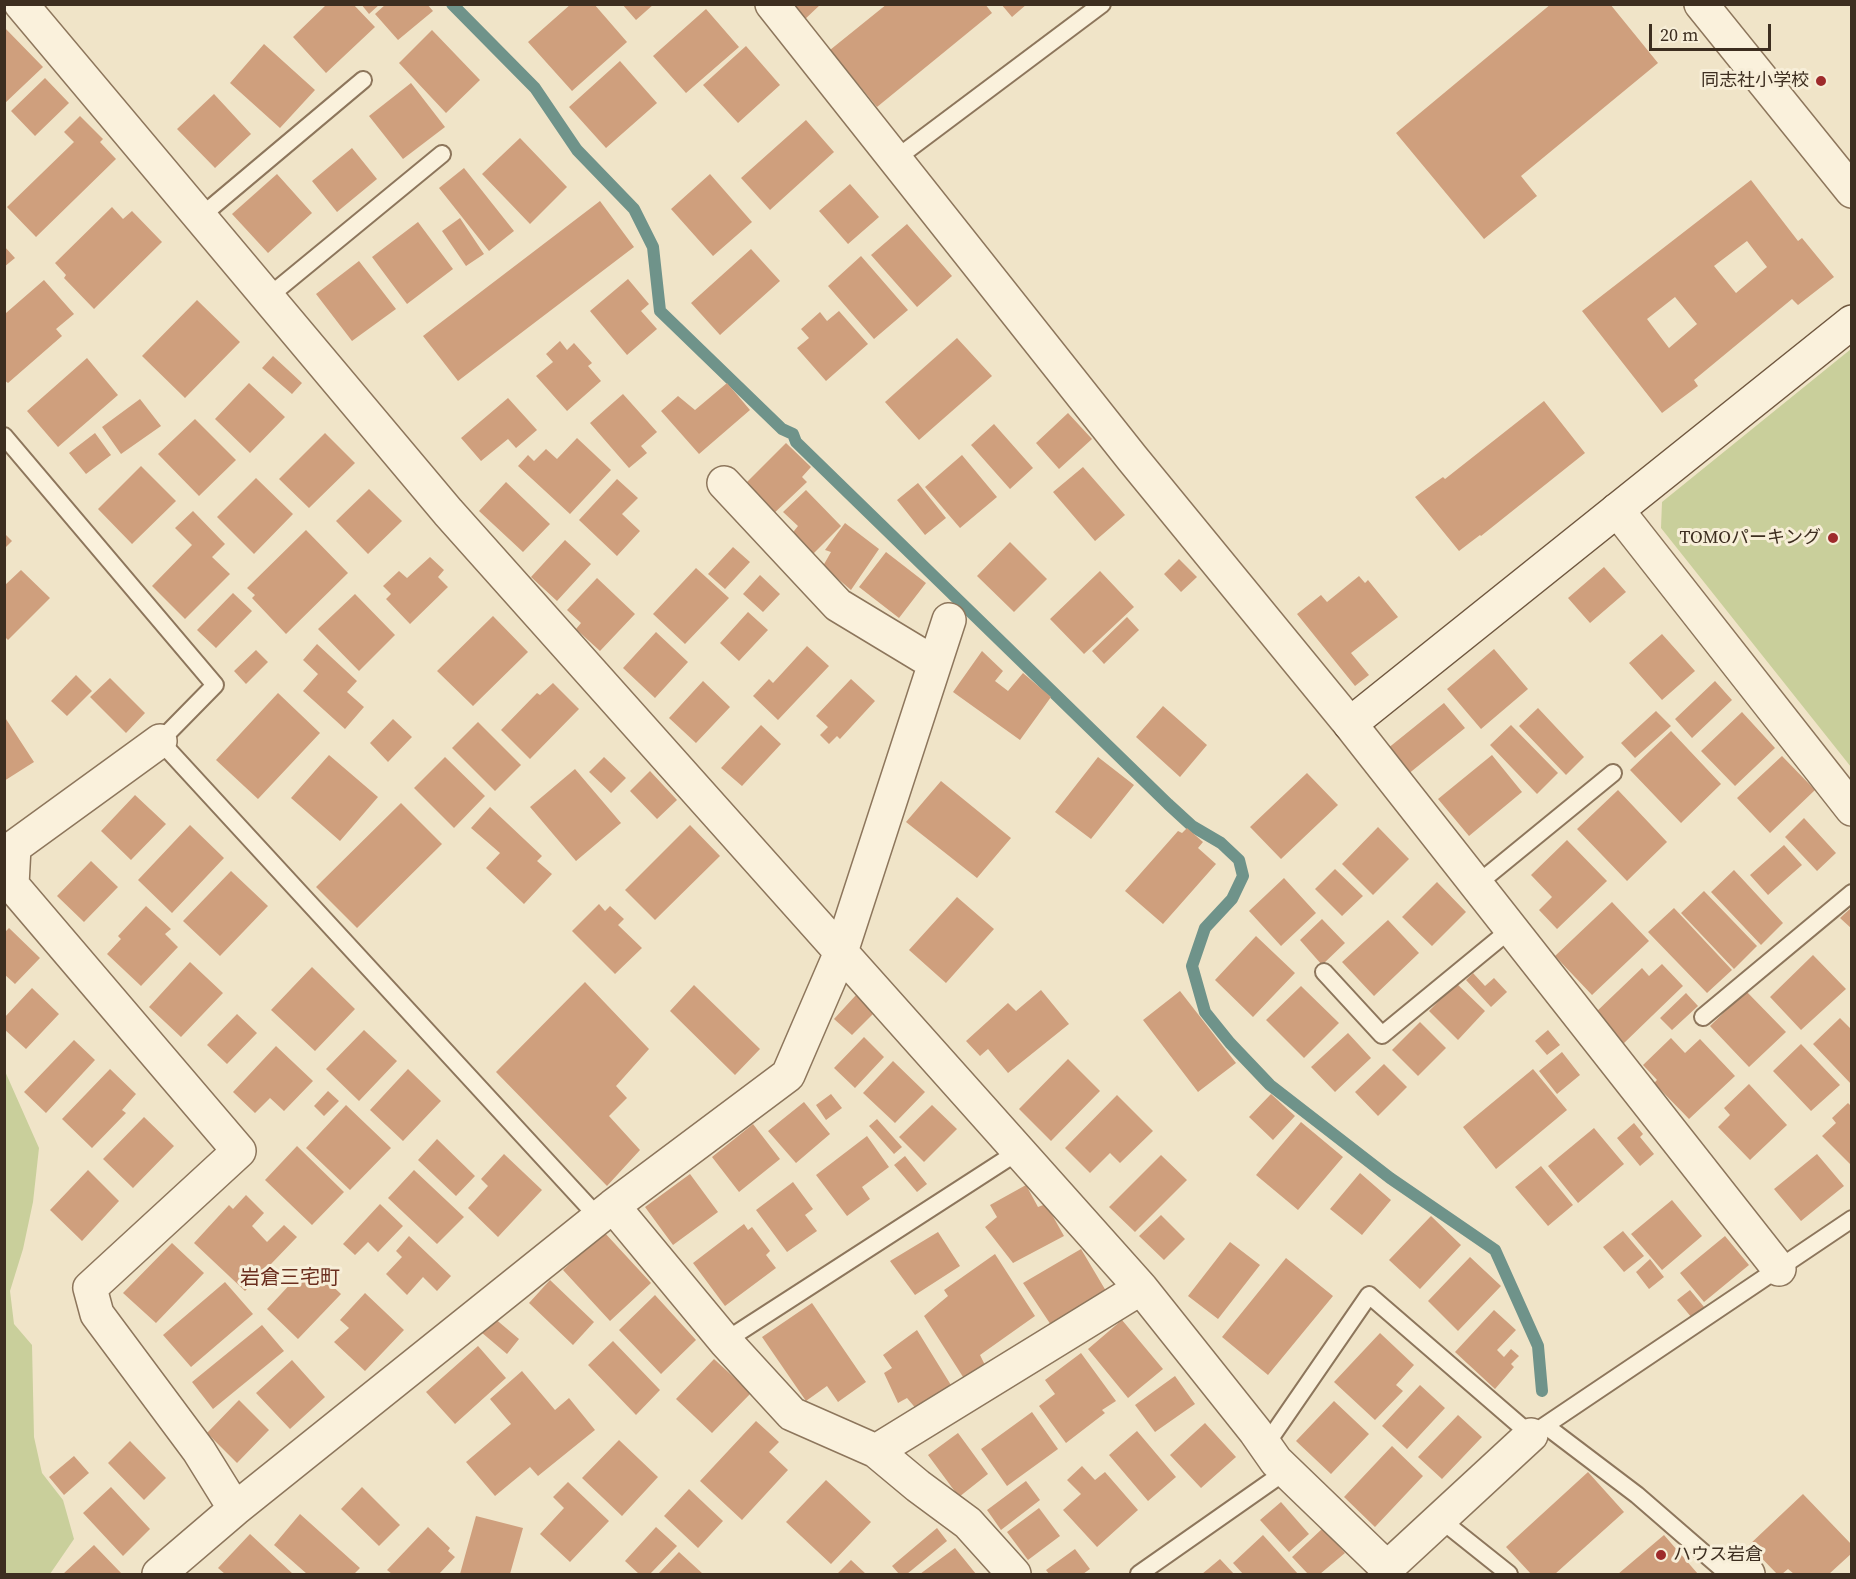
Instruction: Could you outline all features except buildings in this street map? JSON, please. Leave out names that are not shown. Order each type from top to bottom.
[{"type":"street","points":[[21,4],[448,512],[1141,1288],[1276,1461],[1388,1571],[1440,1519],[1539,1430]]},
{"type":"street","points":[[772,4],[1132,458],[1350,724],[1779,1269]]},
{"type":"street","points":[[1701,4],[1851,191]]},
{"type":"street","points":[[1350,724],[1851,322]]},
{"type":"street","points":[[724,483],[838,605],[934,663]]},
{"type":"street","points":[[1617,510],[1851,809]]},
{"type":"street","points":[[159,1575],[235,1509],[606,1212],[788,1075],[841,952],[949,620]]},
{"type":"street","points":[[160,741],[14,847],[12,885],[239,1151],[90,1288],[97,1314],[199,1451],[235,1509]]},
{"type":"street","points":[[606,1212],[792,1414],[876,1451],[918,1486],[968,1522],[1014,1575]]},
{"type":"street","points":[[876,1451],[1141,1288]]},
{"type":"lane","points":[[894,159],[1102,4]]},
{"type":"lane","points":[[200,217],[363,80]]},
{"type":"lane","points":[[268,297],[442,154]]},
{"type":"lane","points":[[4,436],[214,685],[160,741],[606,1212]]},
{"type":"lane","points":[[1476,885],[1613,773]]},
{"type":"lane","points":[[1703,1017],[1851,893]]},
{"type":"lane","points":[[1324,972],[1382,1035],[1511,929]]},
{"type":"lane","points":[[725,1341],[1019,1151]]},
{"type":"lane","points":[[1539,1430],[1851,1219]]},
{"type":"lane","points":[[1265,1446],[1369,1295],[1539,1430],[1636,1495],[1720,1567],[1742,1570]]},
{"type":"lane","points":[[1139,1575],[1286,1471]]},
{"type":"lane","points":[[1440,1519],[1509,1575]]},
{"type":"green space","points":[[1851,349],[1851,767],[1661,528],[1662,502]]},
{"type":"green space","points":[[4,1069],[39,1148],[33,1202],[23,1249],[10,1291],[14,1324],[32,1345],[34,1437],[42,1473],[63,1500],[74,1539],[50,1574],[5,1574]]},
{"type":"waterway","points":[[452,4],[535,88],[577,150],[634,209],[653,247],[660,311],[782,429],[793,434],[796,442],[1168,804],[1192,826],[1221,843],[1239,860],[1243,876],[1232,899],[1205,928],[1192,966],[1205,1012],[1230,1043],[1270,1085],[1390,1178],[1495,1250],[1538,1346],[1542,1391]]},
{"type":"place","name":"同志社小学校","points":[[1821,81]]},
{"type":"place","name":"TOMOパーキング","points":[[1833,538]]},
{"type":"place","name":"ハウス岩倉","points":[[1661,1555]]},
{"type":"district","name":"岩倉三宅町","points":[[290,1279]]}]
